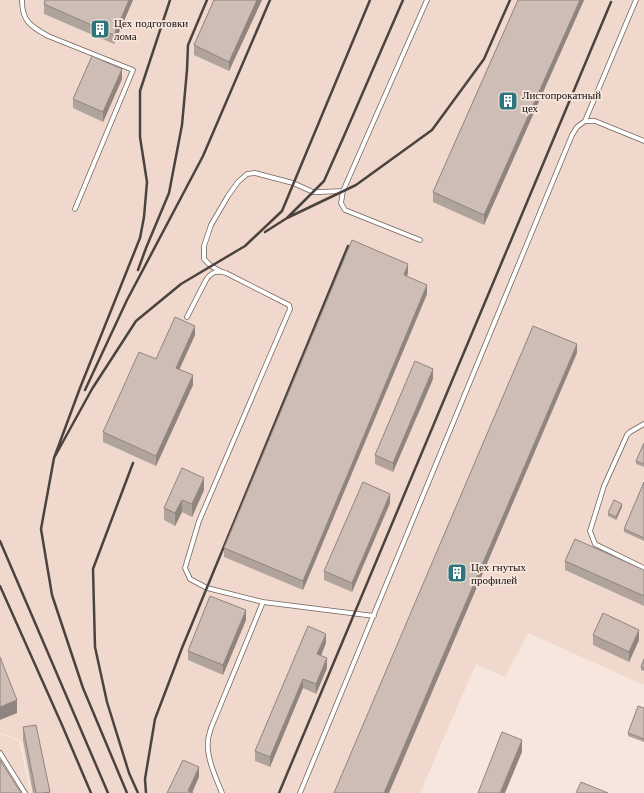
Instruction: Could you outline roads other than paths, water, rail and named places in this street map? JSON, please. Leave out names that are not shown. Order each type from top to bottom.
[{"type":"lane","points":[[22,0],[23,12],[26,19],[34,28],[48,36],[133,70],[75,209]]},
{"type":"lane","points":[[420,240],[345,210],[341,203],[343,191],[426,0]]},
{"type":"lane","points":[[300,793],[572,135],[577,127],[585,121],[636,0]]},
{"type":"lane","points":[[585,121],[595,121],[644,141]]},
{"type":"lane","points":[[343,191],[314,192],[293,183],[256,173],[247,174],[238,182],[211,224],[204,246],[204,260],[211,266],[289,305],[290,309],[199,521],[185,568],[190,579],[207,588],[262,602],[374,616]]},
{"type":"lane","points":[[188,317],[206,280],[215,272],[221,271]]},
{"type":"lane","points":[[644,424],[627,435],[604,486],[590,531],[595,544],[644,568]]},
{"type":"lane","points":[[222,793],[208,753],[208,741],[211,728],[262,602]]},
{"type":"lane","points":[[0,753],[25,793]]},
{"type":"railway","points":[[170,0],[140,91],[140,137],[147,182],[144,217],[140,238],[80,388],[54,458],[92,389],[136,321],[181,284],[245,246],[282,211],[370,0]]},
{"type":"railway","points":[[138,270],[169,193],[182,125],[188,45],[207,0]]},
{"type":"railway","points":[[85,390],[127,300],[203,156],[270,0]]},
{"type":"railway","points":[[265,232],[287,218],[324,181],[403,0]]},
{"type":"railway","points":[[287,218],[356,185],[432,130],[484,59],[510,0]]},
{"type":"railway","points":[[279,793],[611,2]]},
{"type":"railway","points":[[146,793],[145,779],[155,719],[182,648],[348,246]]},
{"type":"railway","points":[[56,454],[41,529],[52,595],[83,688],[127,793]]},
{"type":"railway","points":[[133,463],[93,569],[95,647],[107,702],[129,773],[138,793]]},
{"type":"railway","points":[[0,541],[108,793]]},
{"type":"railway","points":[[0,586],[91,793]]},
{"type":"place","name":"Цех подготовки лома","points":[[100,29]]},
{"type":"place","name":"Листопрокатный цех","points":[[508,101]]},
{"type":"place","name":"Цех гнутых профилей","points":[[457,573]]}]
